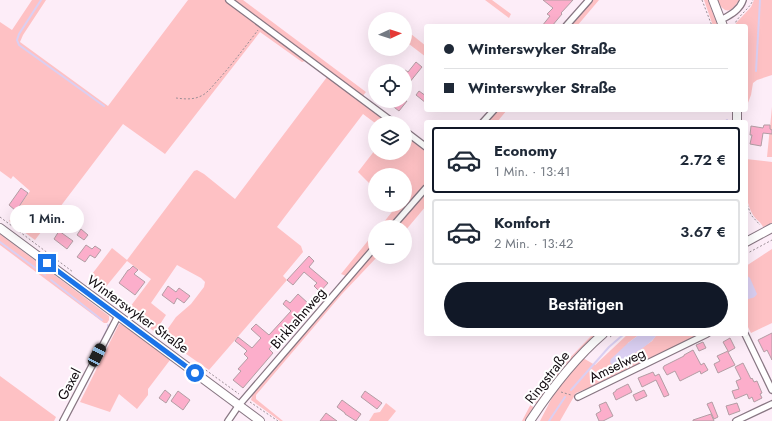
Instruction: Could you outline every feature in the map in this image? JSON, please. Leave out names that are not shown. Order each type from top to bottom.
[{"type":"street","points":[[230,0],[385,116]]},
{"type":"street","points":[[568,24],[589,0]]},
{"type":"street","points":[[713,0],[722,23],[737,10],[743,0]]},
{"type":"street","points":[[485,120],[492,112]]},
{"type":"street","points":[[412,136],[424,145]]},
{"type":"street","points":[[398,220],[424,190]]},
{"type":"street","name":"Winterswyker Straße","points":[[0,228],[118,316],[242,402],[260,421]]},
{"type":"street","points":[[748,238],[772,228]]},
{"type":"street","name":"Birkhahnweg","points":[[228,421],[242,402],[368,255]]},
{"type":"street","name":"Gaxel","points":[[63,421],[118,316]]},
{"type":"street","name":"Ringstraße","points":[[530,421],[550,391],[590,345],[606,336]]},
{"type":"street","name":"Amselweg","points":[[578,397],[702,336]]},
{"type":"street","points":[[746,336],[772,390]]},
{"type":"street","points":[[736,421],[772,404]]},
{"type":"path","points":[[702,0],[711,24]]},
{"type":"path","points":[[735,24],[736,20],[748,8],[753,0]]},
{"type":"path","points":[[176,98],[194,98],[207,92],[226,71],[262,25]]},
{"type":"path","points":[[748,207],[751,215],[760,226]]},
{"type":"path","points":[[748,253],[772,240]]},
{"type":"path","name":"Amselweg","points":[[558,392],[578,397]]},
{"type":"path","points":[[242,402],[278,421]]},
{"type":"shaded area","points":[[32,0],[46,0],[20,42],[108,106],[188,0],[227,0],[368,106],[368,108],[371,108],[382,116],[368,116],[368,118],[363,114],[277,227],[301,246],[303,252],[283,276],[287,280],[209,370],[162,337],[176,317],[191,304],[204,287],[205,282],[201,278],[177,265],[151,303],[166,315],[155,332],[127,311],[151,279],[127,261],[104,289],[89,278],[112,248],[127,260],[194,171],[197,170],[204,174],[235,199],[327,77],[305,61],[302,62],[260,32],[165,154],[123,124],[35,240],[9,221],[30,191],[13,176],[11,179],[0,171],[0,22],[12,30]]},
{"type":"shaded area","points":[[233,0],[243,0],[366,92],[362,97]]},
{"type":"shaded area","points":[[485,0],[492,0],[511,14],[509,18]]},
{"type":"shaded area","points":[[593,0],[599,0],[579,24],[572,24]]},
{"type":"shaded area","points":[[704,0],[708,0],[717,24],[712,24]]},
{"type":"shaded area","points":[[717,0],[739,0],[731,10],[725,10]]},
{"type":"shaded area","points":[[754,0],[772,0],[772,75],[757,80],[753,83],[748,103],[748,24],[736,24],[751,7]]},
{"type":"shaded area","points":[[412,35],[424,44],[424,55],[412,46]]},
{"type":"shaded area","points":[[772,107],[772,157],[767,157]]},
{"type":"shaded area","points":[[495,112],[505,112],[499,120],[488,120]]},
{"type":"shaded area","points":[[412,138],[424,147],[424,186],[412,200],[412,168],[368,168],[368,182],[358,172],[368,159],[412,160]]},
{"type":"shaded area","points":[[748,159],[772,162],[772,223],[763,227],[753,215],[748,202]]},
{"type":"shaded area","points":[[424,193],[424,208],[412,223],[412,220],[401,220],[408,212],[412,212],[412,207]]},
{"type":"shaded area","points":[[392,212],[402,212],[395,220],[386,220]]},
{"type":"shaded area","points":[[0,234],[109,316],[107,323],[104,323],[0,245]]},
{"type":"shaded area","points":[[368,241],[368,251],[346,276],[341,274]]},
{"type":"shaded area","points":[[772,249],[772,323],[751,333],[748,327],[748,265]]},
{"type":"shaded area","points":[[368,258],[368,264],[370,264],[342,294],[256,395],[256,399],[283,421],[280,421],[251,400],[252,396],[250,394]]},
{"type":"shaded area","points":[[748,276],[757,294],[748,299]]},
{"type":"shaded area","points":[[119,324],[124,325],[170,360],[148,389],[148,395],[137,409],[119,394],[110,412],[80,402]]},
{"type":"shaded area","points":[[591,336],[595,336],[538,403],[533,402],[531,405],[534,408],[526,421],[522,421],[533,400],[543,390],[559,369]]},
{"type":"shaded area","points":[[626,336],[637,336],[628,343],[622,361],[652,341],[656,336],[697,336],[603,382],[576,393],[560,421],[540,421],[557,388],[583,358],[595,365]]},
{"type":"shaded area","points":[[637,336],[656,336],[650,343],[644,347],[612,365],[610,362],[611,359]]},
{"type":"shaded area","points":[[0,376],[56,417],[54,421],[0,421]]},
{"type":"shaded area","points":[[386,403],[396,411],[388,421],[369,421],[374,413],[380,412]]},
{"type":"building","points":[[543,0],[573,0],[554,24],[544,24],[550,16],[547,14],[553,8]]},
{"type":"building","points":[[416,62],[422,67],[412,79],[412,67]]},
{"type":"building","points":[[419,91],[424,95],[424,101],[416,95]]},
{"type":"building","points":[[764,125],[770,125],[772,134],[763,133],[761,146],[750,144],[752,135],[750,135],[751,126],[763,128]]},
{"type":"building","points":[[21,188],[28,193],[16,211],[9,205]]},
{"type":"building","points":[[81,229],[88,235],[84,240],[77,235]]},
{"type":"building","points":[[59,231],[73,241],[67,249],[54,239]]},
{"type":"building","points":[[86,245],[92,249],[95,246],[101,250],[95,258],[90,255],[85,262],[77,257]]},
{"type":"building","points":[[309,256],[314,261],[309,267],[328,283],[320,292],[314,286],[317,283],[304,272],[293,285],[287,280]]},
{"type":"building","points":[[133,266],[138,270],[134,274],[145,282],[135,295],[119,283],[128,270]]},
{"type":"building","points":[[168,286],[176,292],[179,288],[190,296],[184,303],[177,298],[174,304],[162,295]]},
{"type":"building","points":[[298,294],[309,304],[269,349],[273,353],[243,388],[233,380],[241,371],[238,369],[248,358],[244,354],[247,351],[235,341],[238,337],[252,348],[261,338],[251,329],[256,324],[269,335],[291,311],[283,304],[286,300],[290,303]]},
{"type":"building","points":[[772,333],[772,360],[767,350],[764,352],[758,340]]},
{"type":"building","points":[[730,338],[735,348],[728,352],[735,365],[718,373],[714,364],[720,361],[717,356],[728,351],[723,342]]},
{"type":"building","points":[[703,342],[706,348],[699,351],[696,345]]},
{"type":"building","points":[[693,350],[701,365],[704,363],[708,370],[701,374],[700,371],[680,381],[675,371],[667,375],[663,368],[664,366]]},
{"type":"building","points":[[743,363],[751,379],[752,378],[754,382],[757,381],[762,393],[760,394],[762,398],[754,402],[752,397],[749,399],[747,394],[735,399],[732,391],[739,389],[736,381],[741,379],[735,367]]},
{"type":"building","points":[[653,372],[655,376],[659,374],[669,395],[664,397],[656,380],[642,387],[638,378]]},
{"type":"building","points":[[628,384],[632,392],[616,400],[613,393]]},
{"type":"building","points":[[165,390],[171,395],[166,403],[159,398]]},
{"type":"building","points":[[644,390],[647,396],[636,401],[633,395]]},
{"type":"building","points":[[178,391],[190,400],[183,410],[171,401]]},
{"type":"building","points":[[365,391],[382,403],[377,409],[361,397]]},
{"type":"building","points":[[342,400],[361,414],[356,421],[337,407]]},
{"type":"building","points":[[606,402],[613,416],[603,421],[599,421],[596,414],[601,411],[599,405]]},
{"type":"building","points":[[712,402],[718,417],[714,419],[707,404]]},
{"type":"building","points":[[737,403],[740,411],[729,415],[726,406]]},
{"type":"building","points":[[326,413],[337,421],[320,421]]},
{"type":"building","points":[[711,414],[714,421],[693,421],[693,420]]},
{"type":"waterway","points":[[41,0],[19,34],[17,40],[19,45],[104,106]]},
{"type":"waterway","points":[[756,71],[760,0]]},
{"type":"waterway","points":[[0,242],[45,275]]},
{"type":"waterway","points":[[51,280],[102,320]]},
{"type":"waterway","points":[[93,358],[108,328],[108,325]]},
{"type":"waterway","points":[[571,390],[609,347],[622,336]]},
{"type":"waterway","points":[[549,421],[565,397]]},
{"type":"route","points":[[47,263],[195,373]]}]
